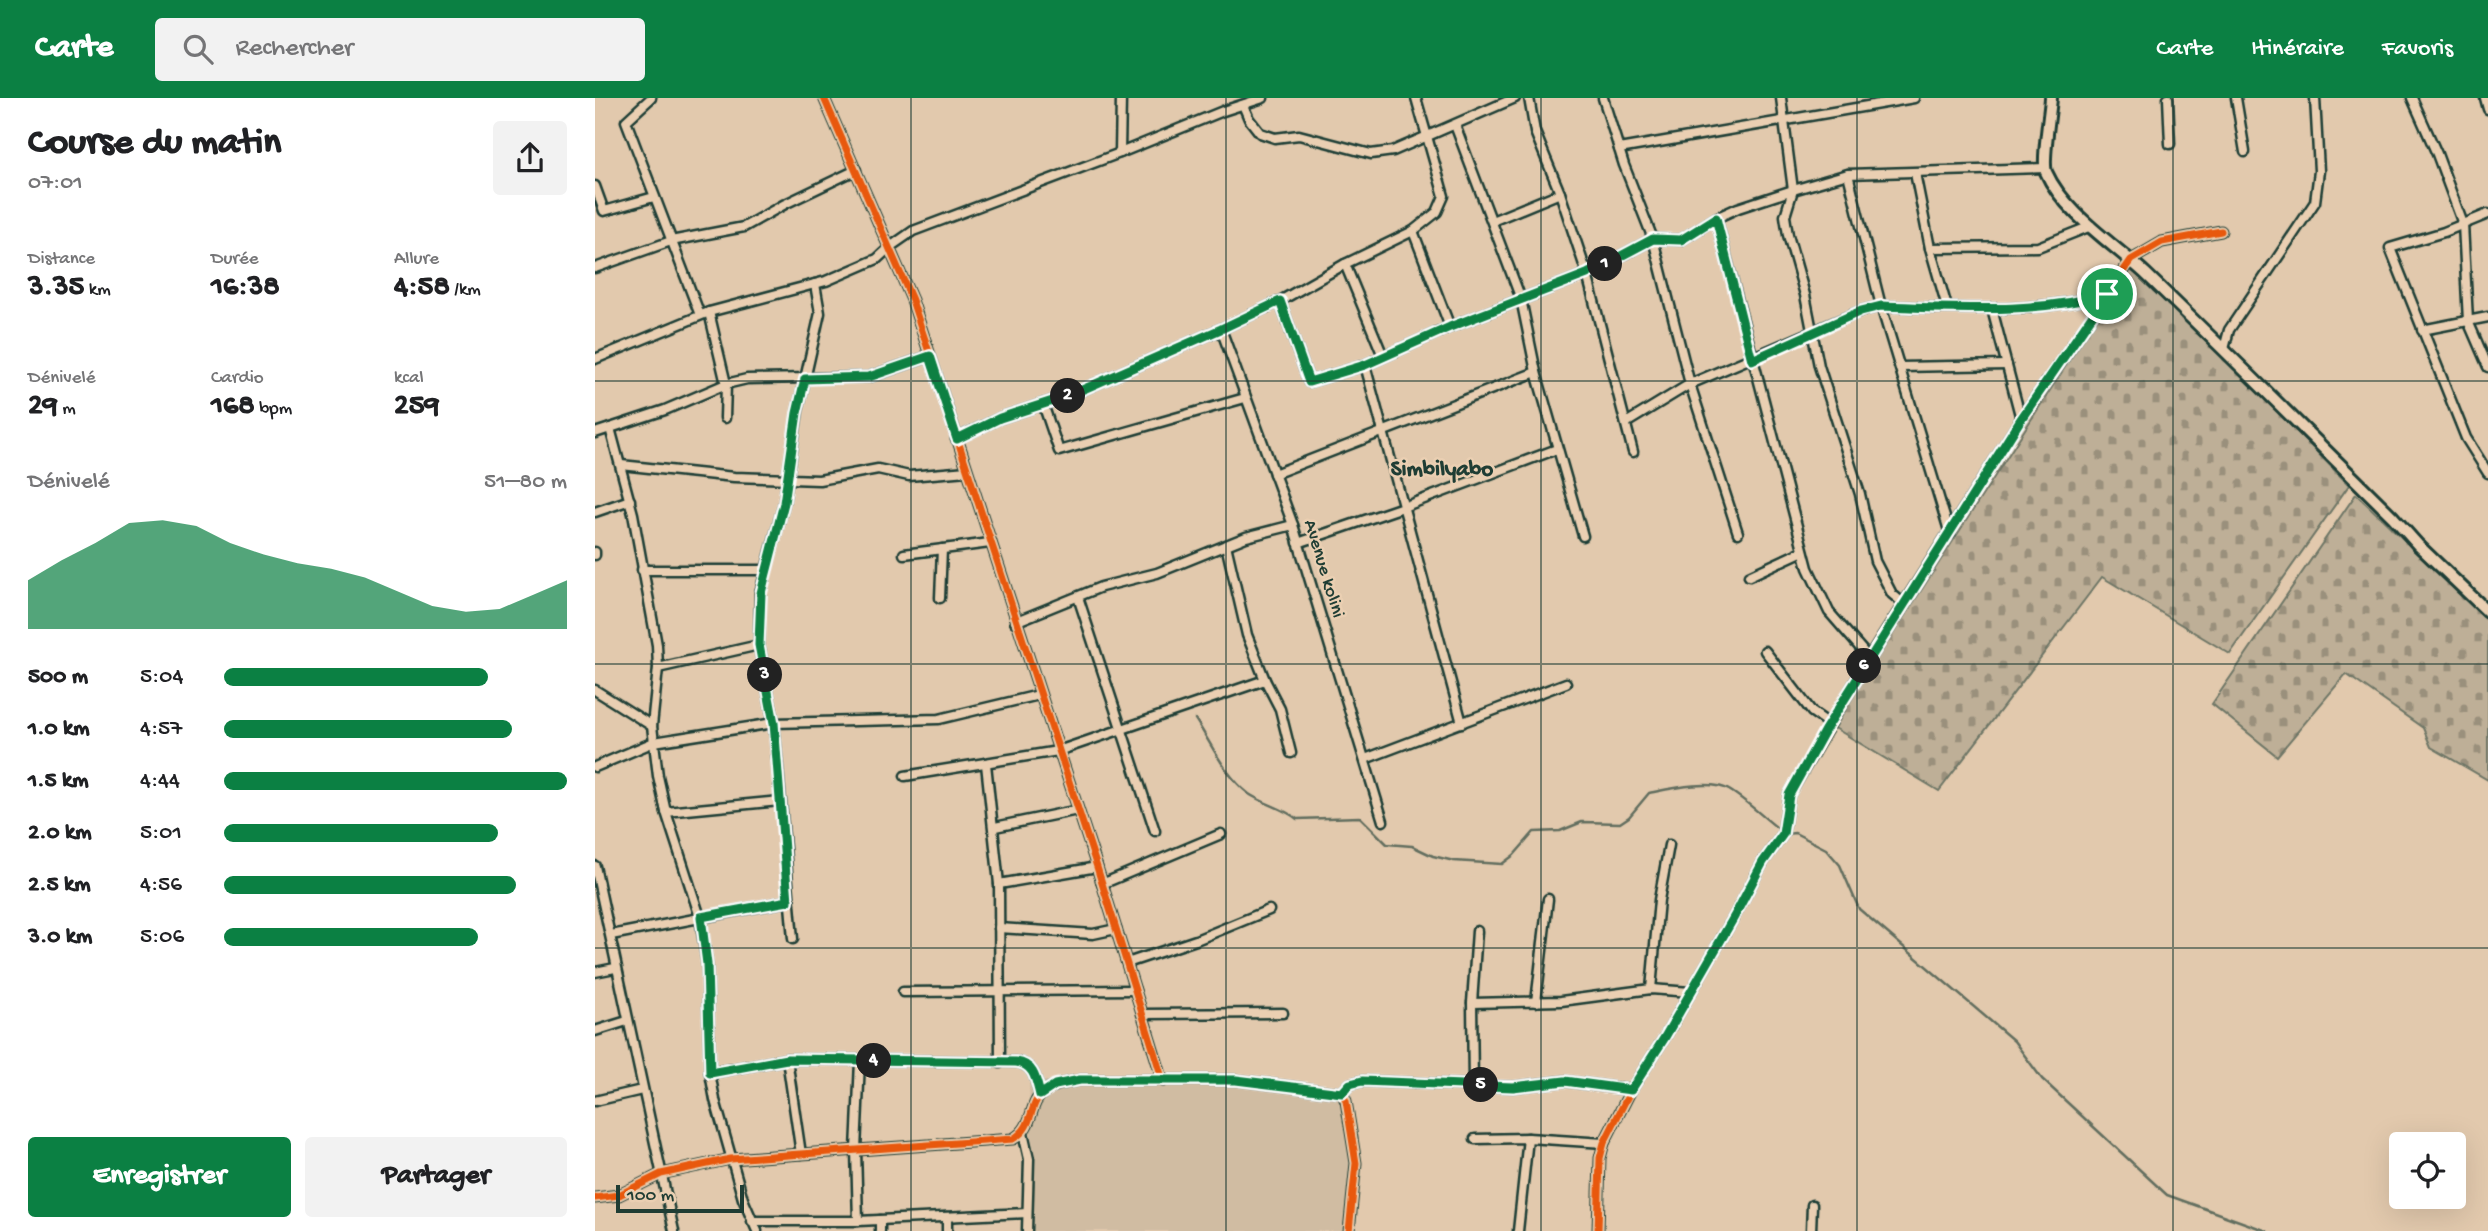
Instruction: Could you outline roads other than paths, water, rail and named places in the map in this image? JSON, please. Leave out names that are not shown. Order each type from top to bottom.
[{"type":"street","points":[[651,98],[626,121],[671,241],[705,314],[726,384],[725,418]]},
{"type":"street","points":[[824,98],[912,300],[1097,867],[1163,1081]]},
{"type":"street","points":[[1120,153],[1121,98]]},
{"type":"street","points":[[595,359],[705,314],[815,284],[877,259],[913,231],[1263,98]]},
{"type":"street","points":[[957,439],[1000,418],[1068,396],[1221,329],[1413,231],[1437,212],[1444,196],[1416,98]]},
{"type":"street","points":[[1243,105],[1249,119],[1261,133],[1275,138],[1299,135],[1371,154],[1393,151],[1515,98]]},
{"type":"street","points":[[1529,98],[1535,132],[1560,193],[1587,274],[1633,452]]},
{"type":"street","points":[[1603,98],[1653,239],[1690,384],[1738,533]]},
{"type":"street","points":[[1781,98],[1793,190],[1785,216],[1787,234],[1805,295],[1819,366],[1860,494],[1875,561],[1892,594],[1904,604]]},
{"type":"street","points":[[1619,149],[1914,98]]},
{"type":"street","points":[[2051,98],[2045,168],[2056,190],[2224,349],[2418,545],[2487,610]]},
{"type":"street","points":[[2168,98],[2170,144]]},
{"type":"street","points":[[2236,98],[2245,152]]},
{"type":"street","points":[[2224,349],[2229,330],[2315,202],[2319,171],[2315,98]]},
{"type":"street","points":[[2413,98],[2463,224],[2467,321],[2488,367]]},
{"type":"street","points":[[2486,98],[2488,106]]},
{"type":"street","points":[[1455,125],[1521,299],[1536,372],[1583,536]]},
{"type":"street","points":[[1280,301],[1309,382],[1365,365],[1450,327],[1587,274],[1653,239],[1681,240],[1738,208],[1848,174],[2045,168]]},
{"type":"street","points":[[595,268],[671,241],[744,227],[856,170]]},
{"type":"street","points":[[1915,173],[1930,248],[1947,307]]},
{"type":"street","points":[[1848,174],[1881,306],[1950,534]]},
{"type":"street","points":[[595,186],[604,211],[654,197]]},
{"type":"street","points":[[1492,221],[1560,193]]},
{"type":"street","points":[[2488,214],[2390,248],[2466,438],[2488,472]]},
{"type":"street","points":[[1716,218],[1808,568],[1829,612],[1869,658]]},
{"type":"street","points":[[1930,248],[2038,247],[2091,226]]},
{"type":"street","points":[[1413,231],[1450,327]]},
{"type":"street","points":[[1598,1231],[1599,1158],[1604,1143],[1631,1090],[1734,917],[1763,862],[1783,834],[1789,795],[1869,658],[2021,419],[2131,260],[2162,242],[2221,231]]},
{"type":"street","points":[[1345,264],[1383,356]]},
{"type":"street","points":[[793,939],[774,723],[759,645],[761,593],[789,478],[797,413],[820,313],[815,284]]},
{"type":"street","points":[[1626,423],[1690,384],[1752,360],[1861,311],[1881,306],[2022,309],[2079,302],[2107,294]]},
{"type":"street","points":[[1992,309],[2021,419]]},
{"type":"street","points":[[2422,330],[2488,317]]},
{"type":"street","name":"Avenue kolini","points":[[1221,329],[1293,525],[1383,821]]},
{"type":"street","points":[[595,433],[664,410],[726,384],[747,379],[869,377],[930,356]]},
{"type":"street","points":[[1365,365],[1462,723]]},
{"type":"street","points":[[1901,367],[2007,365]]},
{"type":"street","points":[[1274,474],[1536,372]]},
{"type":"street","points":[[1043,404],[1059,451],[1245,398]]},
{"type":"street","points":[[610,428],[630,500],[657,645],[658,668],[652,726],[658,776],[666,811],[701,917],[707,964],[710,1073],[715,1101],[731,1159],[757,1231]]},
{"type":"street","points":[[1298,543],[1557,449]]},
{"type":"street","points":[[621,465],[734,477],[819,480],[878,468],[909,476],[967,471]]},
{"type":"street","points":[[595,512],[630,500]]},
{"type":"street","points":[[1015,622],[1101,587],[1157,573],[1246,537],[1293,525]]},
{"type":"street","points":[[904,554],[990,543]]},
{"type":"street","points":[[1226,545],[1247,635],[1280,709],[1291,753]]},
{"type":"street","points":[[940,598],[941,549]]},
{"type":"street","points":[[1749,576],[1803,551]]},
{"type":"street","points":[[642,570],[766,570]]},
{"type":"street","points":[[1078,597],[1155,831]]},
{"type":"street","points":[[658,668],[759,645]]},
{"type":"street","points":[[1765,651],[1812,712],[1829,724]]},
{"type":"street","points":[[905,776],[1058,751],[1265,680]]},
{"type":"street","points":[[1365,759],[1566,683]]},
{"type":"street","points":[[595,690],[652,726]]},
{"type":"street","points":[[595,767],[654,742],[774,723],[939,719],[1039,695]]},
{"type":"street","points":[[986,764],[995,827],[999,884],[1000,1063]]},
{"type":"street","points":[[666,811],[780,801]]},
{"type":"street","points":[[995,827],[1078,810]]},
{"type":"street","points":[[1102,884],[1221,834]]},
{"type":"street","points":[[1651,989],[1659,900],[1669,845]]},
{"type":"street","points":[[999,884],[1097,867]]},
{"type":"street","points":[[595,868],[674,1231]]},
{"type":"street","points":[[1536,1002],[1548,899]]},
{"type":"street","points":[[611,935],[788,901]]},
{"type":"street","points":[[1127,963],[1196,940],[1269,910]]},
{"type":"street","points":[[999,928],[1093,934],[1116,929]]},
{"type":"street","points":[[1473,1085],[1472,1003],[1477,931]]},
{"type":"street","points":[[595,972],[615,968]]},
{"type":"street","points":[[903,992],[1135,989]]},
{"type":"street","points":[[1472,1003],[1561,1001],[1651,989],[1690,992]]},
{"type":"street","points":[[1142,1014],[1283,1013]]},
{"type":"street","points":[[595,1031],[627,1021]]},
{"type":"street","points":[[710,1073],[787,1059],[1024,1063],[1032,1069],[1040,1095]]},
{"type":"street","points":[[787,1059],[801,1154]]},
{"type":"street","points":[[858,1221],[856,1150],[860,1061]]},
{"type":"street","points":[[595,1198],[619,1195],[661,1174],[731,1159],[1013,1139],[1023,1133],[1040,1095],[1055,1085],[1080,1080],[1236,1080],[1342,1093]]},
{"type":"street","points":[[1342,1093],[1350,1084],[1362,1081],[1513,1087],[1565,1081],[1631,1090]]},
{"type":"street","points":[[595,1101],[642,1090]]},
{"type":"street","points":[[1342,1093],[1346,1101],[1356,1163],[1349,1231]]},
{"type":"street","points":[[1023,1133],[1029,1159],[1027,1231]]},
{"type":"street","points":[[1475,1139],[1528,1138],[1604,1143]]},
{"type":"street","points":[[1518,1231],[1528,1138]]},
{"type":"street","points":[[1811,1231],[1812,1205]]},
{"type":"street","points":[[753,1221],[858,1221],[1027,1213]]},
{"type":"street","points":[[947,1217],[947,1231]]},
{"type":"street","points":[[880,1220],[880,1231]]},
{"type":"waterway","points":[[1195,719],[1219,759],[1240,787],[1249,794],[1297,819],[1360,817],[1387,844],[1412,846],[1433,856],[1454,861],[1502,864],[1514,855],[1534,832],[1560,831],[1582,822],[1620,823],[1629,817],[1649,793],[1690,786],[1712,785],[1729,790],[1780,830]]},
{"type":"waterway","points":[[1785,834],[1795,833],[1826,849],[1840,865],[1859,909],[2014,1041],[2042,1079],[2167,1195],[2267,1231]]},
{"type":"district","name":"Simbilyabo","points":[[1442,470]]}]
